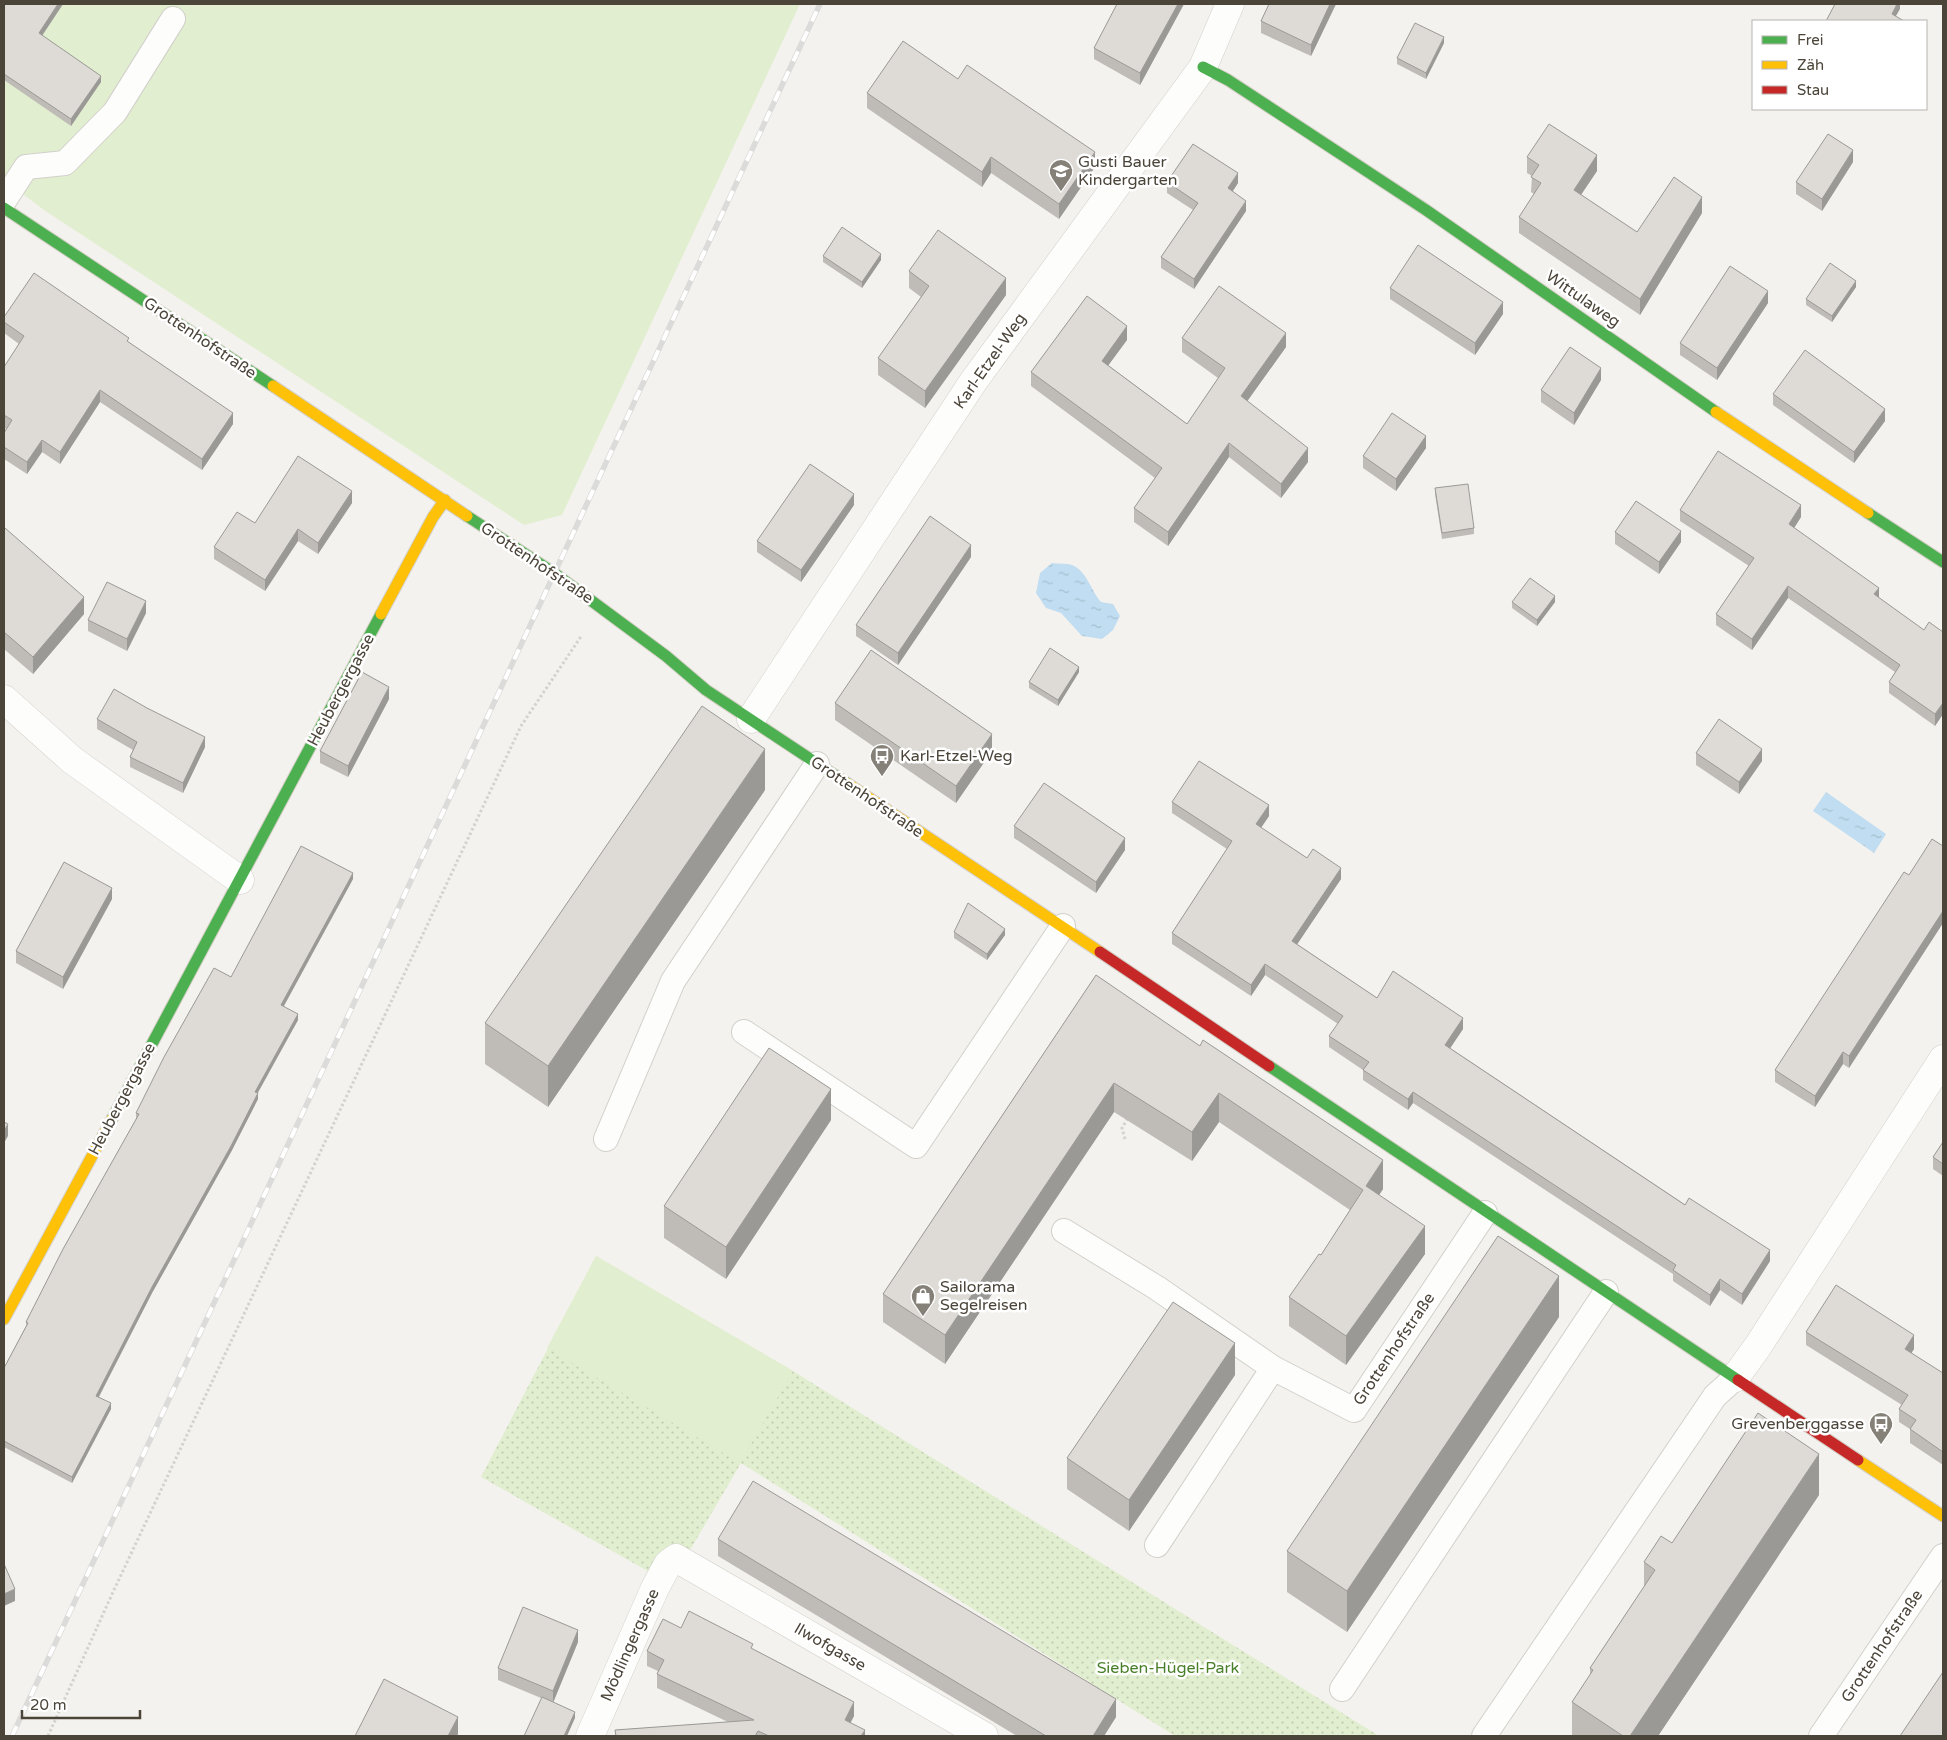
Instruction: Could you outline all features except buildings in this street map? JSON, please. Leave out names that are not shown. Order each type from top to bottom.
[{"type":"main road","name":"Wittulaweg","points":[[1202,67],[1228,80],[1426,210],[1742,430],[1943,562]]},
{"type":"main road","name":"Grottenhofstraße","points":[[4,208],[554,573],[605,610],[706,690],[1063,926],[1485,1213],[1943,1516]]},
{"type":"main road","name":"Heubergergasse","points":[[4,1319],[433,517],[445,500]]},
{"type":"street","name":"Karl-Etzel-Weg","points":[[751,719],[973,382],[1202,67],[1230,4]]},
{"type":"street","points":[[4,699],[72,760],[240,880]]},
{"type":"street","points":[[1734,1378],[1758,1346],[1943,1059]]},
{"type":"street","name":"Mödlingergasse","points":[[590,1736],[655,1588],[668,1564],[676,1558]]},
{"type":"street","name":"Ilwofgasse","points":[[676,1558],[984,1736]]},
{"type":"lane","points":[[4,201],[26,167],[65,163],[115,112],[173,19]]},
{"type":"lane","points":[[606,1138],[673,981],[817,764]]},
{"type":"lane","points":[[744,1032],[916,1146],[1063,926]]},
{"type":"lane","name":"Grottenhofstraße","points":[[1273,1368],[1354,1410],[1485,1213]]},
{"type":"lane","points":[[1064,1231],[1157,1288],[1273,1368],[1156,1545]]},
{"type":"lane","points":[[1342,1689],[1606,1292]]},
{"type":"lane","points":[[1484,1736],[1715,1396],[1734,1378]]},
{"type":"lane","name":"Grottenhofstraße","points":[[1821,1736],[1943,1556]]},
{"type":"path","points":[[48,1736],[113,1592],[521,726],[586,628],[605,610]]},
{"type":"path","points":[[1125,1138],[1122,1128],[1133,1112]]},
{"type":"green space","points":[[4,4],[800,4],[562,515],[524,525],[44,210],[4,180]]},
{"type":"green space","name":"Sieben-Hügel-Park","points":[[596,1256],[793,1371],[1379,1736],[1175,1736],[741,1463],[686,1557],[667,1547],[653,1574],[481,1477]]},
{"type":"green space","points":[[596,1256],[793,1371],[740,1463],[547,1348]]},
{"type":"water","points":[[1052,563],[1070,564],[1077,568],[1085,576],[1101,602],[1113,604],[1120,616],[1113,630],[1102,639],[1082,636],[1061,613],[1046,608],[1036,593],[1040,573]]},
{"type":"water","points":[[1826,792],[1886,834],[1874,853],[1813,811]]},
{"type":"railway","points":[[12,1736],[820,4]]},
{"type":"traffic: fast","points":[[1203,67],[1228,80],[1426,210],[1716,412]]},
{"type":"traffic: fast","points":[[4,208],[273,386]]},
{"type":"traffic: fast","points":[[1868,513],[1943,562]]},
{"type":"traffic: fast","points":[[467,516],[554,573],[666,656],[706,690],[848,784]]},
{"type":"traffic: fast","points":[[112,1119],[381,614]]},
{"type":"traffic: fast","points":[[1269,1066],[1738,1380]]},
{"type":"traffic: slow","points":[[273,386],[467,516]]},
{"type":"traffic: slow","points":[[1716,412],[1868,513]]},
{"type":"traffic: slow","points":[[381,614],[433,517],[445,500]]},
{"type":"traffic: slow","points":[[848,784],[1100,952]]},
{"type":"traffic: slow","points":[[4,1319],[112,1119]]},
{"type":"traffic: slow","points":[[1858,1460],[1943,1516]]},
{"type":"traffic: jam","points":[[1100,952],[1269,1066]]},
{"type":"traffic: jam","points":[[1738,1380],[1858,1460]]},
{"type":"place","name":"Gusti Bauer Kindergarten","points":[[1061,192]]},
{"type":"place","name":"Karl-Etzel-Weg","points":[[882,777]]},
{"type":"place","name":"Sailorama Segelreisen","points":[[923,1317]]},
{"type":"place","name":"Grevenberggasse","points":[[1881,1445]]}]
